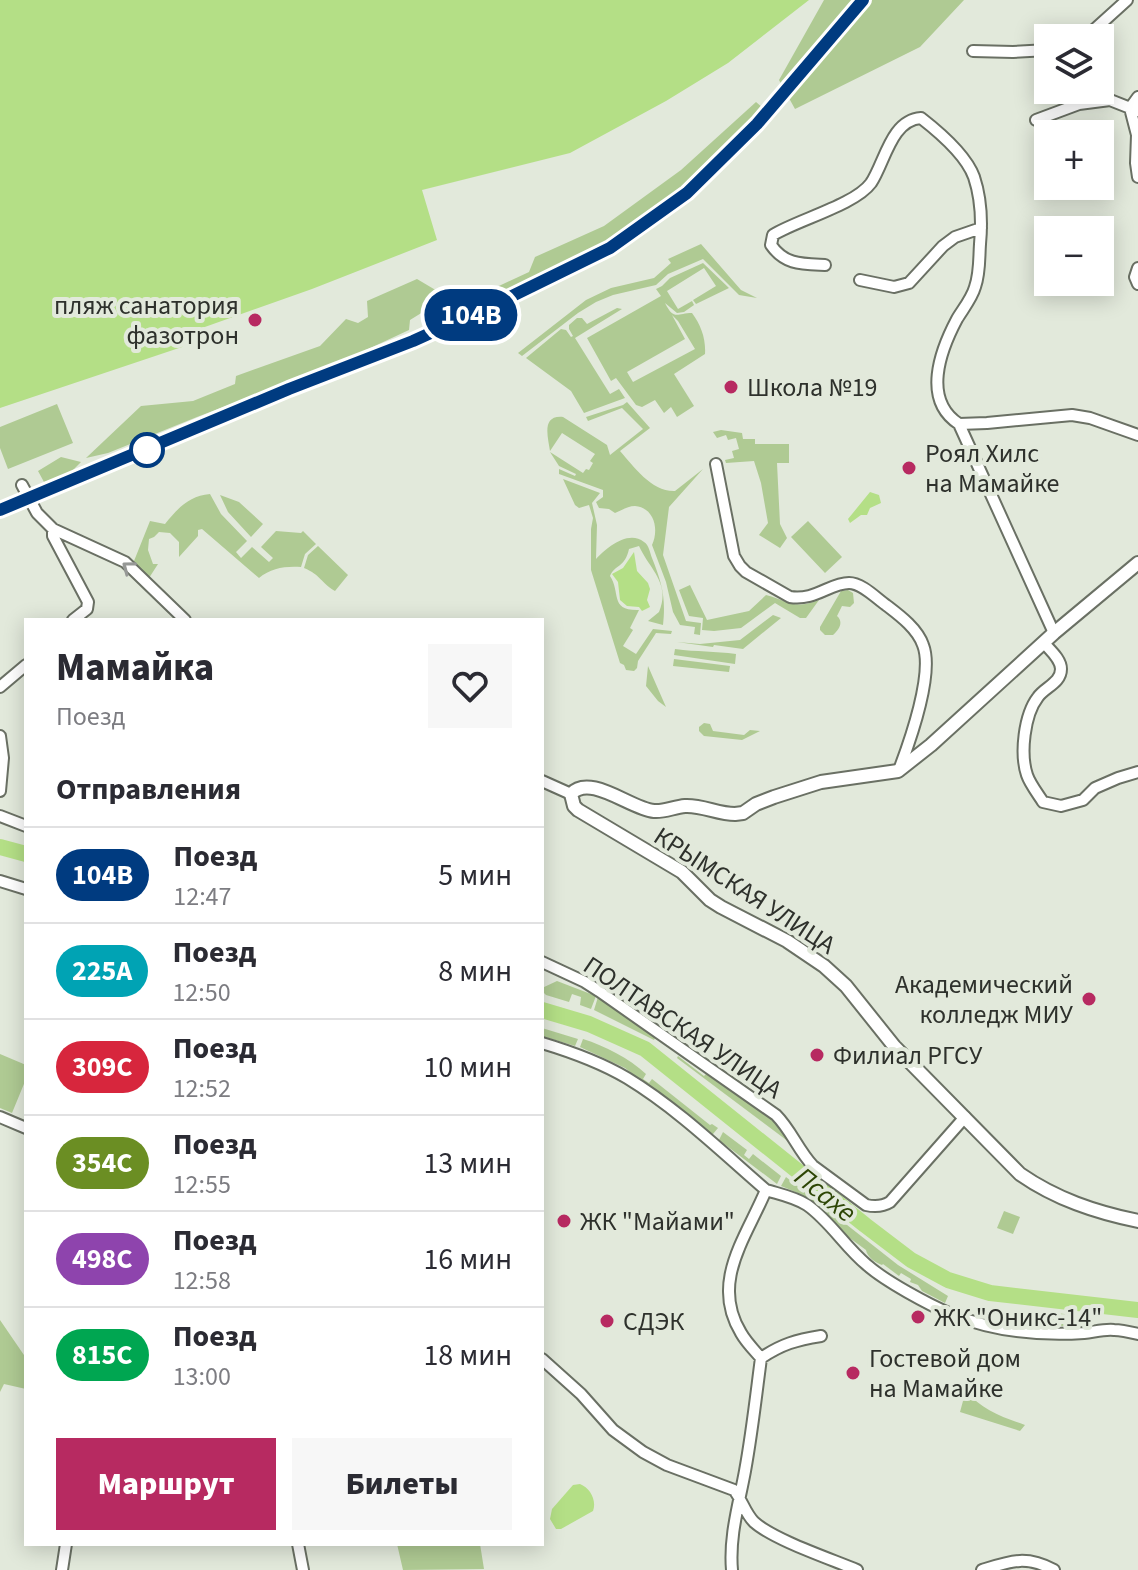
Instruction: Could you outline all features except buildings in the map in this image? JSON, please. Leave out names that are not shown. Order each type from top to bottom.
[{"type":"street","points":[[1100,24],[1127,0]]},
{"type":"street","points":[[973,51],[1034,51]]},
{"type":"street","points":[[1138,97],[1134,110],[1138,177]]},
{"type":"street","points":[[1114,102],[1134,110]]},
{"type":"street","points":[[1036,120],[1079,104]]},
{"type":"street","points":[[825,265],[789,261],[778,255],[771,245],[773,235],[787,226],[832,209],[859,193],[870,184],[899,130],[911,118],[921,118],[941,134],[974,175],[979,201],[981,228],[975,290],[943,348],[938,378],[938,400],[947,417],[959,424],[1072,415],[1138,435]]},
{"type":"street","points":[[860,280],[894,287],[909,283],[943,246],[955,237],[981,228]]},
{"type":"street","points":[[1138,268],[1135,277],[1138,284]]},
{"type":"street","points":[[959,424],[1054,633]]},
{"type":"street","points":[[716,464],[734,556],[746,572],[790,597],[798,598],[850,583],[859,586],[899,615],[918,635],[926,658],[922,697],[898,771]]},
{"type":"street","points":[[22,485],[37,513],[53,529],[125,562],[183,618]]},
{"type":"street","points":[[53,529],[53,536],[88,602],[87,609],[76,618]]},
{"type":"street","points":[[571,794],[576,788],[583,787],[609,793],[656,812],[685,806],[735,814],[821,782],[898,771],[1138,563]]},
{"type":"street","points":[[1044,643],[1057,658],[1061,670],[1057,680],[1038,696],[1023,744],[1027,776],[1043,802],[1061,806],[1083,800],[1095,788],[1138,772]]},
{"type":"street","points":[[0,687],[24,667]]},
{"type":"street","points":[[0,736],[3,758],[0,791]]},
{"type":"street","name":"КРЫМСКАЯ УЛИЦА","points":[[544,782],[571,794],[578,810],[682,872],[710,900],[787,941],[824,966],[846,986],[894,1046],[1011,1166],[1042,1189],[1075,1204],[1138,1221]]},
{"type":"street","points":[[0,816],[24,825]]},
{"type":"street","points":[[0,881],[24,888]]},
{"type":"street","name":"ПОЛТАВСКАЯ УЛИЦА","points":[[544,963],[599,991],[776,1115],[805,1158],[866,1205],[884,1206],[890,1202],[965,1117]]},
{"type":"street","points":[[544,1044],[592,1060],[647,1091],[766,1190],[807,1205],[868,1266],[950,1314],[1029,1333],[1083,1333],[1113,1329],[1138,1334]]},
{"type":"street","points":[[0,1117],[24,1127]]},
{"type":"street","points":[[732,1570],[732,1530],[749,1447],[761,1358],[741,1334],[733,1315],[728,1285],[731,1265],[766,1190]]},
{"type":"street","points":[[761,1358],[794,1340],[821,1336]]},
{"type":"street","points":[[544,1361],[581,1394],[613,1430],[633,1445],[667,1465],[734,1490],[750,1518],[768,1533],[857,1570]]},
{"type":"street","points":[[62,1570],[66,1546]]},
{"type":"street","points":[[298,1546],[303,1570]]},
{"type":"street","points":[[982,1570],[1011,1561],[1032,1560],[1054,1570]]},
{"type":"shaded area","points":[[0,0],[809,0],[728,63],[570,153],[422,190],[437,240],[188,333],[182,347],[0,408]]},
{"type":"shaded area","points":[[824,0],[964,0],[920,47],[795,109],[779,80]]},
{"type":"shaded area","points":[[756,102],[763,108],[706,169],[665,203],[595,248],[488,301],[452,313],[431,307],[410,320],[409,330],[336,364],[108,453],[86,458],[141,406],[193,401],[235,384],[236,376],[320,346],[346,319],[358,323],[368,317],[367,301],[417,279],[449,298],[459,299],[468,292],[484,293],[529,272],[535,257],[604,226],[681,170]]},
{"type":"shaded area","points":[[701,244],[741,290],[757,298],[739,295],[703,259],[668,274],[656,285],[596,302],[522,356],[518,353],[586,300],[611,288],[654,278],[671,263],[668,259]]},
{"type":"shaded area","points":[[703,263],[729,288],[696,304],[693,300],[716,286],[704,268],[667,291],[678,309],[692,301],[694,305],[677,313],[665,303],[674,314],[692,313],[702,332],[705,348],[705,354],[674,374],[694,406],[677,417],[671,407],[664,413],[655,400],[642,407],[636,405],[616,378],[611,381],[587,338],[661,296],[656,289],[670,278]],"holes":[[[672,315],[695,349],[633,382],[627,372],[685,339]]]},
{"type":"shaded area","points":[[617,308],[622,309],[575,338],[610,394],[619,389],[625,398],[584,413],[571,391],[526,358],[561,329],[573,336],[569,325],[577,318],[582,318],[587,324]]},
{"type":"shaded area","points":[[627,402],[650,428],[620,451],[644,477],[659,487],[675,491],[703,469],[669,507],[663,555],[686,621],[701,623],[700,635],[694,634],[695,627],[680,625],[673,612],[652,545],[655,527],[651,515],[635,506],[615,513],[599,508],[596,502],[603,497],[603,490],[559,474],[559,469],[576,474],[559,466],[550,452],[583,473],[589,470],[595,454],[562,433],[550,451],[549,423],[556,417],[563,417],[607,445],[610,455],[643,429],[622,408],[588,421],[586,417]]},
{"type":"shaded area","points":[[57,404],[73,443],[8,469],[0,448],[0,427]]},
{"type":"shaded area","points":[[713,432],[742,433],[743,439],[755,439],[755,444],[789,444],[789,463],[777,463],[780,524],[787,538],[780,548],[759,535],[768,523],[754,461],[726,463],[725,460],[734,458],[732,451],[739,449],[736,438],[728,440],[726,435],[717,438]]},
{"type":"shaded area","points":[[61,457],[81,462],[69,474],[44,482],[38,471]]},
{"type":"shaded area","points":[[563,479],[600,493],[592,503],[597,525],[596,559],[624,539],[638,539],[649,549],[661,583],[664,607],[663,625],[648,621],[659,612],[662,593],[658,577],[639,546],[629,549],[623,563],[610,576],[620,604],[639,610],[630,628],[633,630],[623,646],[636,654],[653,629],[672,631],[671,634],[656,633],[634,671],[626,670],[620,663],[591,570],[593,518],[589,505],[579,508],[575,505]]},
{"type":"shaded area","points":[[870,492],[879,495],[881,503],[870,508],[867,515],[861,515],[850,523],[848,519]]},
{"type":"shaded area","points":[[210,494],[221,514],[247,541],[236,552],[241,558],[252,547],[269,562],[273,558],[261,547],[276,531],[303,531],[316,544],[305,554],[301,567],[278,568],[259,578],[202,529],[198,530],[198,536],[179,557],[179,542],[170,533],[159,532],[149,539],[148,550],[153,564],[158,564],[149,578],[132,566],[150,521],[165,524],[184,504]]},
{"type":"shaded area","points":[[220,495],[239,502],[263,524],[251,537],[228,512]]},
{"type":"shaded area","points":[[808,521],[842,557],[825,573],[791,537]]},
{"type":"shaded area","points":[[318,546],[348,575],[335,591],[304,568],[308,555]]},
{"type":"shaded area","points":[[634,552],[637,571],[650,589],[647,600],[650,607],[642,611],[620,600],[618,582],[612,574],[623,568]]},
{"type":"shaded area","points":[[690,585],[707,620],[749,611],[766,595],[791,604],[819,600],[806,618],[800,618],[775,603],[741,628],[702,630],[703,618],[689,616],[679,590]]},
{"type":"shaded area","points":[[841,591],[853,593],[854,603],[850,607],[842,606],[837,616],[839,628],[833,635],[825,635],[820,627]]},
{"type":"shaded area","points":[[773,615],[781,618],[743,649],[677,642],[700,644],[740,640]]},
{"type":"shaded area","points":[[675,649],[736,654],[735,664],[674,655]]},
{"type":"shaded area","points":[[674,659],[730,666],[729,672],[673,666]]},
{"type":"shaded area","points":[[648,666],[666,707],[646,686]]},
{"type":"shaded area","points":[[704,723],[710,724],[713,731],[744,735],[750,730],[760,731],[742,740],[704,736],[699,727]]},
{"type":"shaded area","points":[[557,981],[596,996],[591,1009],[580,1005],[581,997],[572,994],[569,1002],[546,995],[544,987]]},
{"type":"shaded area","points":[[598,997],[657,1034],[654,1040],[594,1010]]},
{"type":"shaded area","points":[[544,1029],[578,1039],[575,1046],[544,1037]]},
{"type":"shaded area","points":[[583,1039],[632,1063],[646,1074],[643,1079],[649,1083],[652,1079],[718,1128],[710,1134],[625,1068],[580,1047]]},
{"type":"shaded area","points":[[0,1054],[24,1064],[24,1084],[12,1113],[0,1108]]},
{"type":"shaded area","points":[[677,1058],[745,1101],[748,1098],[779,1123],[797,1148]]},
{"type":"shaded area","points":[[723,1132],[747,1150],[744,1155],[749,1159],[753,1154],[781,1176],[777,1184],[719,1140]]},
{"type":"shaded area","points":[[786,1177],[898,1265],[948,1296],[945,1303],[922,1291],[910,1282],[911,1279],[901,1273],[899,1276],[872,1259],[811,1201],[781,1186]]},
{"type":"shaded area","points":[[1004,1211],[1020,1217],[1013,1234],[997,1228]]},
{"type":"shaded area","points":[[1041,1314],[1073,1315],[1084,1318],[1084,1322],[1065,1326],[1040,1325]]},
{"type":"shaded area","points":[[0,1320],[24,1355],[24,1389],[4,1384],[0,1392]]},
{"type":"shaded area","points":[[966,1390],[985,1408],[1025,1425],[1020,1431],[960,1412]]},
{"type":"shaded area","points":[[580,1484],[592,1495],[593,1511],[556,1529],[550,1519],[552,1509],[573,1485]]},
{"type":"shaded area","points":[[397,1546],[480,1546],[484,1569],[403,1570]]},
{"type":"waterway","name":"Псахе","points":[[0,847],[24,853]]},
{"type":"waterway","name":"Псахе","points":[[544,1011],[589,1024],[645,1049],[865,1225],[911,1260],[948,1280],[990,1293],[1138,1310]]},
{"type":"railway","points":[[0,510],[289,389],[413,341],[610,248],[687,193],[757,124],[855,9]]},
{"type":"train","name":"104В","points":[[0,510],[289,389],[413,341],[610,248],[687,193],[757,124],[863,0]]},
{"type":"place","name":"пляж санатория фазотрон","points":[[255,320]]},
{"type":"place","name":"Школа №19","points":[[731,387]]},
{"type":"place","name":"Роял Хилс на Мамайке","points":[[909,468]]},
{"type":"place","name":"Академический колледж МИУ","points":[[1089,999]]},
{"type":"place","name":"Филиал РГСУ","points":[[817,1055]]},
{"type":"place","name":"ЖК \"Майами\"","points":[[564,1221]]},
{"type":"place","name":"ЖК \"Оникс-14\"","points":[[918,1317]]},
{"type":"place","name":"СДЭК","points":[[607,1321]]},
{"type":"place","name":"Гостевой дом на Мамайке","points":[[853,1373]]}]
